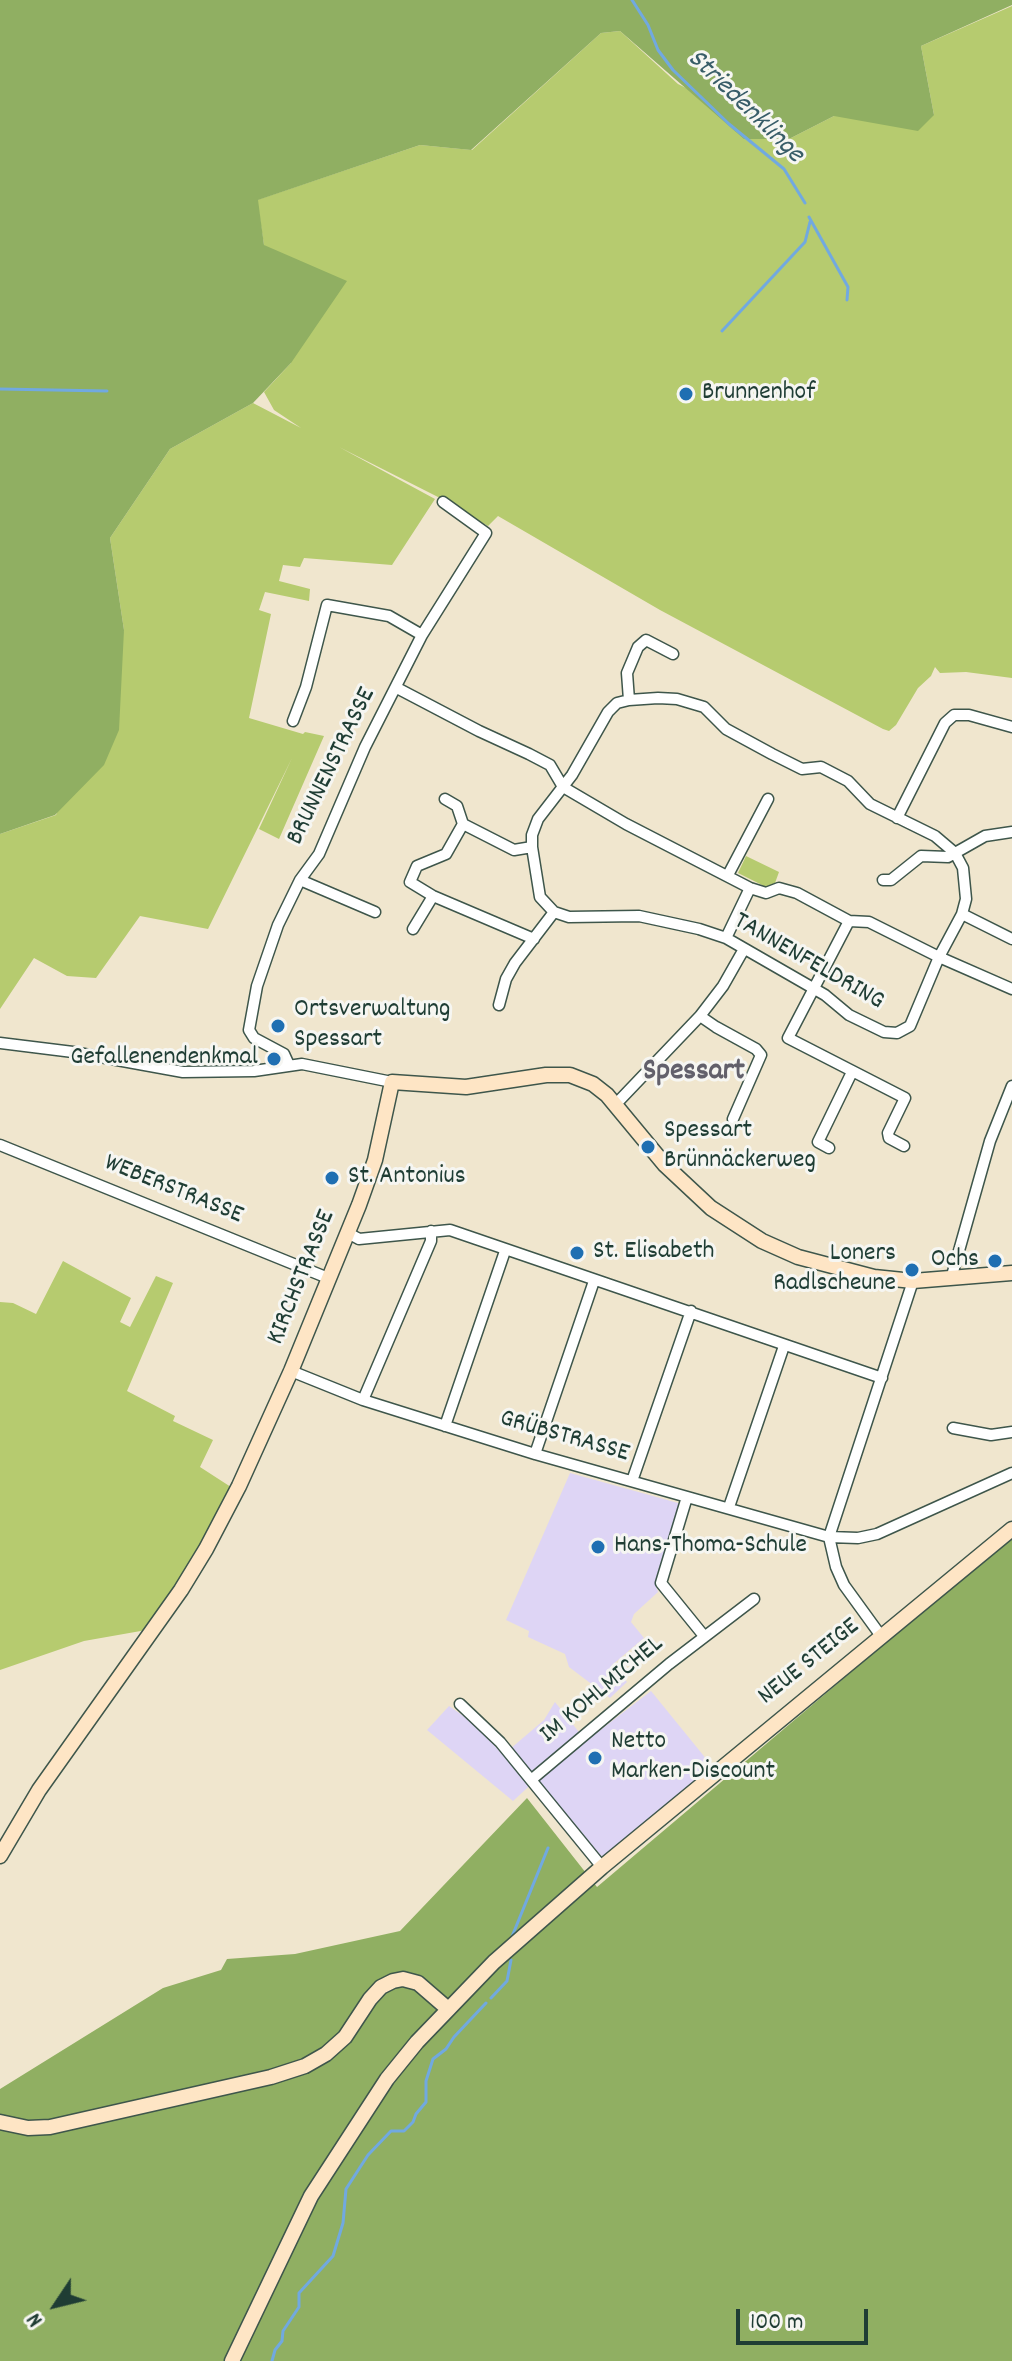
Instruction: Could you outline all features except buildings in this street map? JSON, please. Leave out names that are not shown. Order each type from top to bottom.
[{"type":"street","name":"BRUNNENSTRASSE","points":[[289,1065],[284,1054],[254,1038],[249,1030],[265,961],[300,880],[319,854],[365,747],[422,635],[486,533],[443,502]]},
{"type":"street","points":[[293,721],[306,687],[327,605],[389,616],[422,635]]},
{"type":"street","points":[[629,700],[627,673],[638,647],[646,640],[673,654]]},
{"type":"street","points":[[397,688],[550,765],[563,787],[626,824],[750,888],[766,893],[779,888],[797,893],[849,921],[869,922],[1012,989]]},
{"type":"street","points":[[499,1005],[506,979],[554,912],[540,897],[537,888],[532,835],[538,819],[563,787],[608,712],[617,703],[677,699],[704,707],[726,729],[802,769],[821,767],[848,781],[870,804],[935,836],[955,853]]},
{"type":"street","points":[[897,818],[945,723],[954,715],[969,715],[1012,727]]},
{"type":"street","points":[[445,799],[457,806],[463,824],[514,850],[532,847]]},
{"type":"street","points":[[728,875],[768,799]]},
{"type":"street","points":[[463,824],[446,854],[417,866],[410,882],[433,896],[534,939]]},
{"type":"street","points":[[883,880],[891,880],[921,856],[948,857],[985,836],[1012,832]]},
{"type":"street","name":"TANNENFELDRING","points":[[554,912],[569,917],[639,916],[726,938],[813,988],[849,1015],[884,1032],[897,1033],[910,1026],[939,957],[962,914],[966,883],[955,853]]},
{"type":"street","points":[[300,880],[375,912]]},
{"type":"street","points":[[726,938],[750,888]]},
{"type":"street","points":[[413,929],[433,896]]},
{"type":"street","points":[[962,914],[1012,939]]},
{"type":"street","points":[[849,921],[788,1038],[905,1098],[888,1133],[889,1138],[904,1146]]},
{"type":"street","points":[[615,1105],[700,1016],[723,986],[744,949]]},
{"type":"street","points":[[700,1016],[761,1055],[733,1119]]},
{"type":"street","points":[[0,1043],[73,1052],[183,1072],[254,1071],[310,1065],[392,1082],[466,1087],[546,1075],[570,1075],[593,1084],[615,1105],[665,1165],[711,1208],[762,1241],[798,1257],[874,1277],[913,1281],[1012,1273]]},
{"type":"street","points":[[829,1148],[818,1142],[852,1072]]},
{"type":"street","name":"KIRCHSTRASSE","points":[[0,1856],[39,1790],[181,1590],[239,1486],[348,1233],[375,1160],[392,1082]]},
{"type":"street","points":[[951,1279],[990,1141],[1012,1086]]},
{"type":"street","name":"WEBERSTRASSE","points":[[0,1145],[328,1278]]},
{"type":"street","points":[[348,1233],[359,1239],[450,1230],[882,1378]]},
{"type":"street","points":[[363,1400],[431,1241],[431,1231]]},
{"type":"street","points":[[445,1426],[505,1251]]},
{"type":"street","points":[[535,1454],[594,1281]]},
{"type":"street","points":[[881,1636],[844,1585],[829,1537],[913,1281]]},
{"type":"street","points":[[632,1481],[691,1311]]},
{"type":"street","points":[[729,1507],[784,1346]]},
{"type":"street","name":"GRÜBSTRASSE","points":[[291,1371],[363,1400],[535,1454],[829,1537],[858,1538],[877,1534],[1012,1473]]},
{"type":"street","points":[[953,1428],[991,1435],[1012,1432]]},
{"type":"street","name":"IM KOHLMICHEL","points":[[687,1497],[661,1583],[704,1636]]},
{"type":"street","name":"NEUE STEIGE","points":[[232,2361],[311,2196],[387,2079],[448,2009],[494,1962],[602,1867],[1012,1529]]},
{"type":"street","name":"IM KOHLMICHEL","points":[[531,1780],[704,1636],[754,1599]]},
{"type":"street","points":[[460,1704],[500,1742],[602,1867]]},
{"type":"street","points":[[0,2122],[28,2128],[50,2127],[271,2077],[305,2066],[326,2054],[345,2037],[370,1999],[381,1987],[393,1981],[403,1979],[418,1983],[448,2009]]},
{"type":"shaded area","points":[[570,1473],[678,1503],[680,1508],[656,1586],[658,1592],[634,1614],[631,1622],[644,1638],[612,1665],[627,1682],[610,1698],[569,1667],[565,1654],[528,1637],[529,1631],[506,1620]]},
{"type":"shaded area","points":[[651,1691],[712,1766],[605,1856],[601,1856],[537,1779],[513,1801],[427,1730],[449,1706],[475,1724],[503,1755],[544,1720],[555,1702],[586,1741]]},
{"type":"green space","points":[[0,0],[1012,0],[1012,5],[921,46],[934,115],[918,131],[834,116],[789,139],[744,139],[620,31],[601,33],[471,150],[420,145],[258,200],[264,245],[347,281],[291,363],[253,403],[170,449],[110,538],[124,630],[119,730],[104,765],[55,815],[0,834]]},
{"type":"green space","points":[[1012,6],[1012,678],[966,672],[940,673],[935,667],[896,725],[889,731],[883,729],[660,610],[498,516],[488,526],[339,447],[435,499],[392,565],[304,558],[300,567],[283,565],[279,581],[310,589],[309,601],[265,592],[259,610],[271,614],[249,718],[303,734],[324,736],[279,839],[259,829],[292,758],[208,929],[140,916],[96,978],[67,976],[34,958],[0,1009],[0,834],[56,815],[124,630],[110,538],[170,449],[253,403],[301,428],[274,410],[264,392],[291,363],[257,200],[420,145],[472,150],[601,33],[620,31],[678,84],[789,139],[834,116],[934,115],[921,46]]},
{"type":"green space","points":[[746,856],[779,872],[775,883],[766,887],[738,873]]},
{"type":"green space","points":[[63,1261],[131,1298],[120,1322],[130,1327],[156,1276],[173,1283],[127,1391],[175,1416],[173,1421],[213,1440],[200,1467],[234,1489],[152,1629],[84,1641],[0,1670],[0,1302],[13,1303],[36,1314]]},
{"type":"green space","points":[[1012,1536],[1012,2361],[0,2361],[0,2089],[163,1988],[221,1970],[227,1959],[295,1954],[400,1931],[527,1798],[597,1887]]},
{"type":"waterway","name":"Striedenklinge","points":[[632,0],[648,25],[658,50],[673,70],[729,124],[784,169],[805,203]]},
{"type":"waterway","name":"Striedenklinge","points":[[809,217],[848,287],[847,300]]},
{"type":"waterway","points":[[722,331],[805,242],[810,222]]},
{"type":"waterway","points":[[0,389],[107,391]]},
{"type":"waterway","points":[[511,1939],[548,1848]]},
{"type":"waterway","points":[[491,1998],[507,1981],[511,1960]]},
{"type":"waterway","points":[[272,2361],[282,2341],[283,2331],[299,2307],[299,2293],[333,2256],[343,2223],[346,2189],[368,2155],[391,2131],[404,2131],[413,2122],[426,2102],[426,2081],[433,2059],[446,2049],[486,2003]]},
{"type":"place","name":"Brunnenhof","points":[[686,394]]},
{"type":"place","name":"Ortsverwaltung Spessart","points":[[278,1026]]},
{"type":"place","name":"Gefallenendenkmal","points":[[274,1059]]},
{"type":"place","name":"Spessart Brünnäckerweg","points":[[648,1147]]},
{"type":"place","name":"St. Antonius","points":[[332,1178]]},
{"type":"place","name":"St. Elisabeth","points":[[577,1253]]},
{"type":"place","name":"Ochs","points":[[995,1261]]},
{"type":"place","name":"Loners Radlscheune","points":[[912,1270]]},
{"type":"place","name":"Hans-Thoma-Schule","points":[[598,1547]]},
{"type":"place","name":"Netto Marken-Discount","points":[[595,1758]]},
{"type":"district","name":"Spessart","points":[[694,1074]]}]
